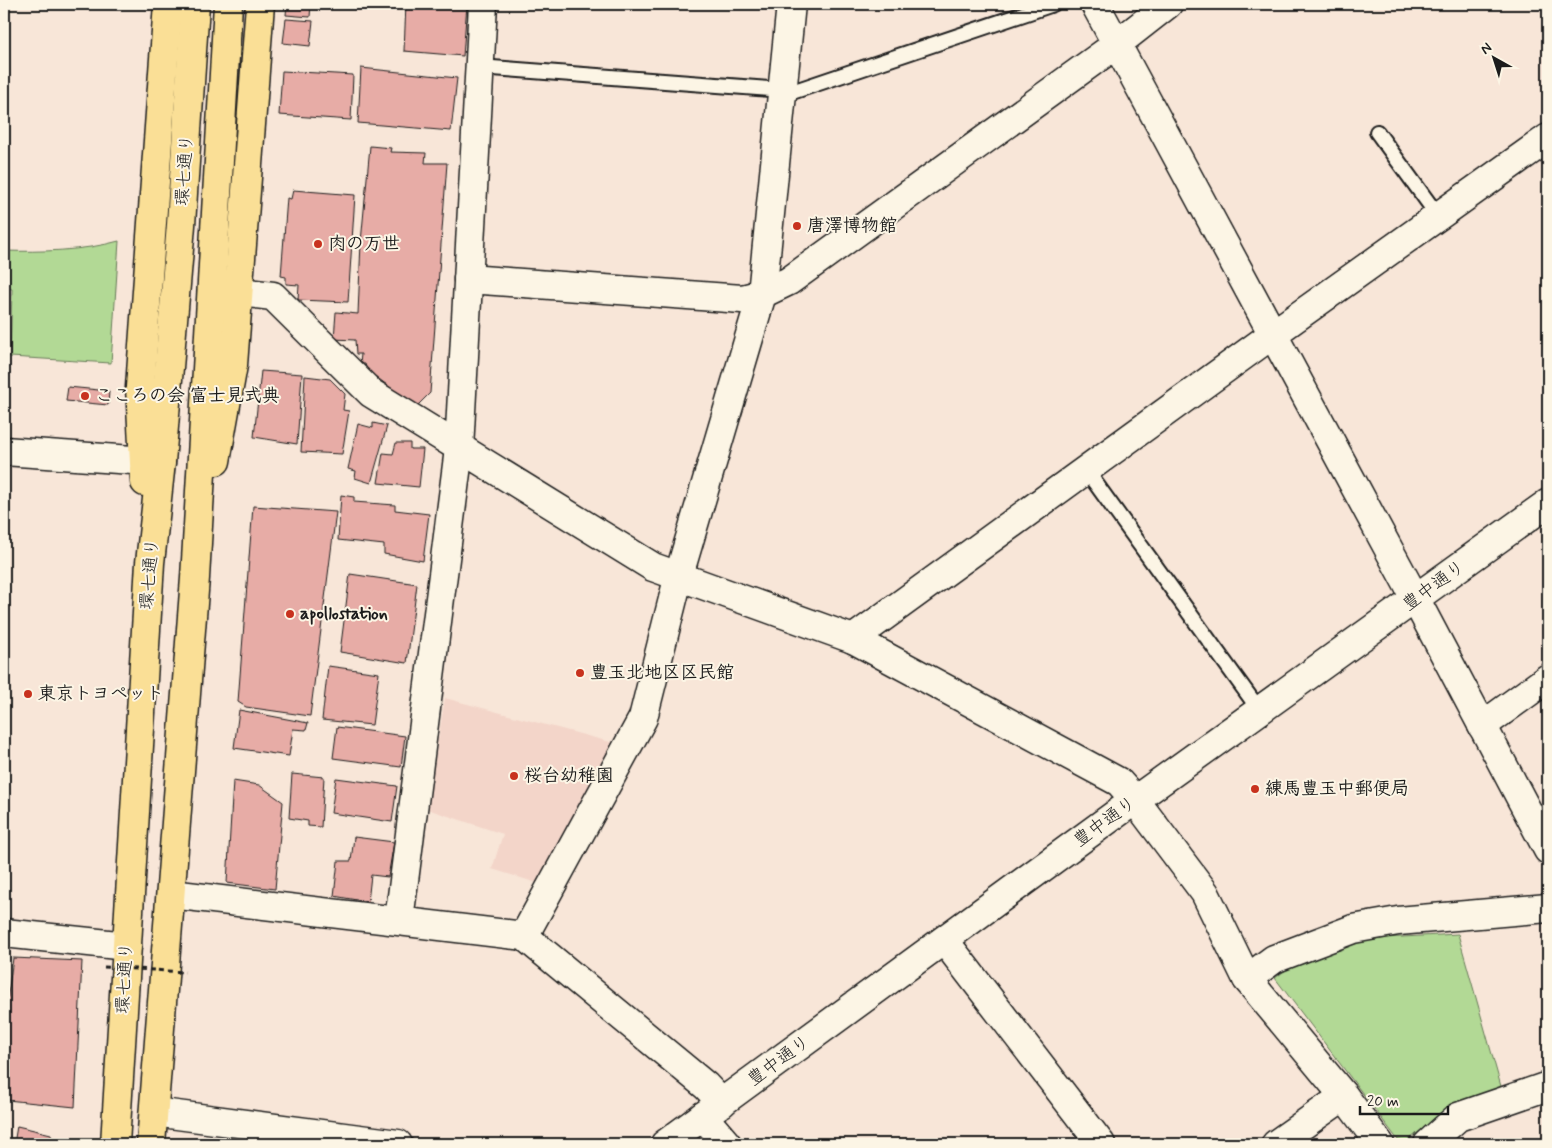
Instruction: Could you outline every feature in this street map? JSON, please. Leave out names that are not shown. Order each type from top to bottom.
[{"type":"main road","points":[[152,461],[140,388],[168,4]]},
{"type":"main road","name":"環七通り","points":[[115,1144],[150,563],[152,461],[181,225],[195,4]]},
{"type":"main road","name":"環七通り","points":[[152,1144],[195,578],[228,4]]},
{"type":"main road","points":[[195,578],[233,366],[260,4]]},
{"type":"street","points":[[400,920],[459,449],[483,4]]},
{"type":"street","points":[[524,936],[643,718],[679,575],[762,294],[790,4]]},
{"type":"street","points":[[1095,4],[1482,726],[1542,821],[1548,850]]},
{"type":"street","points":[[468,280],[742,299],[762,294],[789,281],[1117,44],[1168,4]]},
{"type":"street","points":[[854,639],[1273,334],[1548,138]]},
{"type":"street","points":[[240,292],[273,296],[371,393],[653,567],[854,639],[1118,782],[1135,800],[1205,893],[1247,979],[1344,1096],[1380,1144]]},
{"type":"street","points":[[4,451],[152,461]]},
{"type":"street","name":"豊中通り","points":[[665,1144],[1135,800],[1416,600],[1548,503]]},
{"type":"street","points":[[1482,726],[1548,678]]},
{"type":"street","points":[[170,894],[524,936],[706,1086],[727,1144]]},
{"type":"street","points":[[1247,979],[1274,959],[1353,929],[1398,921],[1548,908]]},
{"type":"street","points":[[4,933],[127,946]]},
{"type":"street","points":[[944,940],[1101,1144]]},
{"type":"street","points":[[1428,1144],[1458,1117],[1548,1086]]},
{"type":"street","points":[[1276,1144],[1344,1096]]},
{"type":"street","points":[[154,1112],[398,1144]]},
{"type":"lane","points":[[479,67],[783,92],[1053,4]]},
{"type":"lane","points":[[1377,132],[1438,216]]},
{"type":"lane","points":[[1086,470],[1260,711]]},
{"type":"path","points":[[104,967],[185,972]]},
{"type":"shaded area","name":"桜台幼稚園","points":[[445,698],[614,743],[537,883],[492,869],[503,834],[427,809]]},
{"type":"green space","points":[[119,241],[111,363],[10,357],[12,289],[4,288],[4,251],[62,250],[91,247]]},
{"type":"green space","points":[[1458,934],[1502,1090],[1455,1103],[1406,1142],[1398,1140],[1275,978],[1305,956],[1366,939]]},
{"type":"building","points":[[287,4],[311,4],[310,17],[286,15]]},
{"type":"building","points":[[406,4],[467,4],[463,56],[404,51]]},
{"type":"building","points":[[286,19],[313,21],[310,46],[283,43]]},
{"type":"building","points":[[361,68],[457,78],[451,131],[358,123]]},
{"type":"building","points":[[282,71],[353,75],[351,120],[279,115]]},
{"type":"building","points":[[370,146],[391,148],[390,152],[426,153],[425,163],[447,163],[430,393],[416,407],[367,370],[365,364],[360,364],[361,354],[356,354],[355,340],[334,339],[336,312],[358,314],[361,242]]},
{"type":"building","points":[[293,190],[355,195],[348,302],[298,300],[299,285],[286,284],[286,277],[281,276],[287,198],[291,199]]},
{"type":"building","points":[[4,296],[8,296],[6,356],[4,356]]},
{"type":"building","points":[[261,371],[302,374],[297,444],[254,437]]},
{"type":"building","points":[[305,376],[330,379],[345,394],[343,410],[349,411],[342,454],[301,452]]},
{"type":"building","points":[[68,387],[109,391],[108,405],[66,401]]},
{"type":"building","points":[[373,423],[387,426],[371,483],[355,478],[356,471],[348,469],[358,424],[373,428]]},
{"type":"building","points":[[396,443],[410,443],[410,449],[423,449],[419,487],[378,483],[383,453],[393,454]]},
{"type":"building","points":[[341,495],[354,497],[354,502],[395,505],[395,510],[429,514],[423,561],[384,554],[384,545],[338,540]]},
{"type":"building","points":[[253,506],[336,512],[310,716],[246,707],[238,702]]},
{"type":"building","points":[[350,574],[417,584],[407,663],[340,652]]},
{"type":"building","points":[[328,666],[379,673],[372,725],[322,720]]},
{"type":"building","points":[[239,710],[308,723],[306,730],[293,729],[289,756],[234,748]]},
{"type":"building","points":[[337,727],[405,736],[401,767],[333,758]]},
{"type":"building","points":[[292,774],[324,777],[321,827],[308,826],[308,821],[289,818]]},
{"type":"building","points":[[336,778],[397,786],[392,822],[331,813]]},
{"type":"building","points":[[233,781],[259,785],[283,802],[275,889],[227,883]]},
{"type":"building","points":[[354,837],[394,842],[388,877],[371,875],[368,902],[334,896],[338,861],[351,861]]},
{"type":"building","points":[[13,958],[82,961],[75,1107],[7,1100],[4,1124],[4,1024]]},
{"type":"building","points":[[17,1126],[51,1134],[51,1137],[55,1138],[53,1144],[14,1144]]},
{"type":"place","name":"唐澤博物館","points":[[797,226]]},
{"type":"place","name":"肉の万世","points":[[318,244]]},
{"type":"place","name":"こころの会 富士見式典","points":[[85,396]]},
{"type":"place","name":"apollostation","points":[[290,614]]},
{"type":"place","name":"豊玉北地区区民館","points":[[580,673]]},
{"type":"place","name":"東京トヨペット","points":[[28,694]]},
{"type":"place","name":"桜台幼稚園","points":[[514,776]]},
{"type":"place","name":"練馬豊玉中郵便局","points":[[1255,789]]}]
